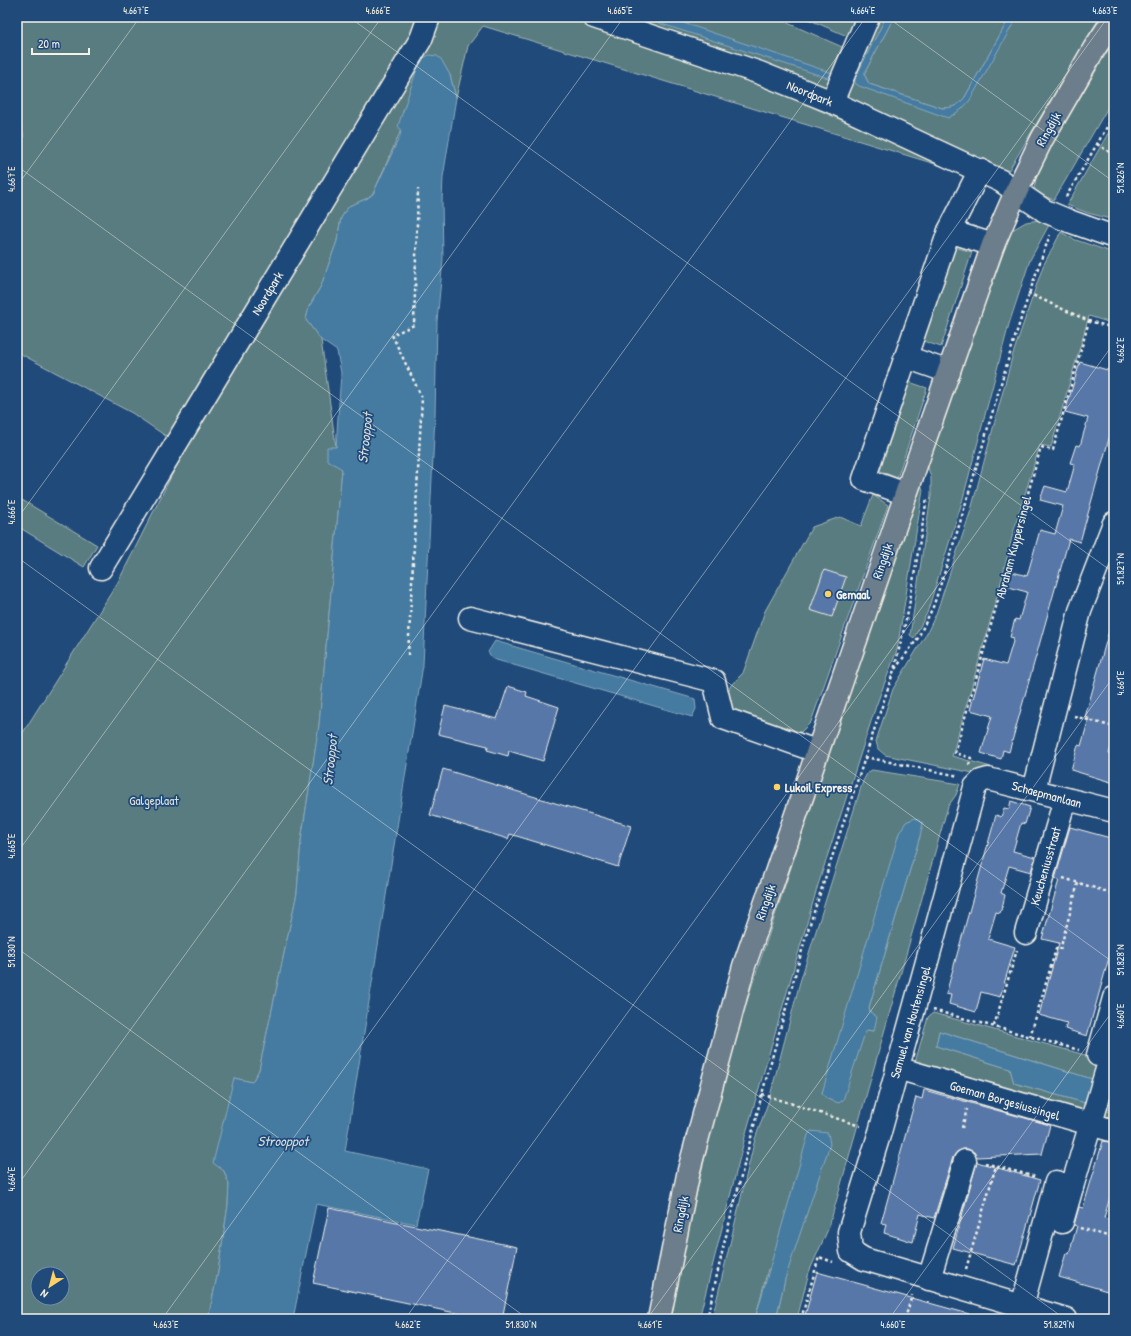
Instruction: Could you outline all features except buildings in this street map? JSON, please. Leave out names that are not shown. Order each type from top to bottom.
[{"type":"main road","name":"Ringdijk","points":[[659,1319],[689,1170],[744,966],[816,751],[948,372],[993,245],[1016,192],[1050,125],[1094,49],[1114,19]]},
{"type":"street","name":"Noordpark","points":[[101,568],[421,39],[429,17]]},
{"type":"street","name":"Noordpark","points":[[594,17],[760,73],[832,102],[980,170],[1001,181],[1044,211],[1114,237]]},
{"type":"street","points":[[832,102],[868,17]]},
{"type":"street","points":[[906,494],[864,479],[948,231],[980,170]]},
{"type":"street","points":[[948,231],[993,245]]},
{"type":"street","points":[[906,357],[948,372]]},
{"type":"street","points":[[1034,790],[1080,610],[1114,523]]},
{"type":"street","points":[[470,618],[714,681],[723,718],[816,751]]},
{"type":"street","name":"Schaepmanlaan","points":[[973,779],[988,779],[1114,811]]},
{"type":"street","name":"Samuel van Houtensingel","points":[[858,1255],[849,1232],[880,1132],[896,1068],[976,787],[973,779]]},
{"type":"street","name":"Keucheniusstraat","points":[[1026,933],[1065,799]]},
{"type":"street","points":[[1022,1306],[1064,1185],[1091,1125],[1114,998]]},
{"type":"street","name":"Goeman Borgesiussingel","points":[[896,1068],[1114,1131]]},
{"type":"street","points":[[923,1277],[965,1161]]},
{"type":"street","points":[[1062,1222],[1064,1185]]},
{"type":"street","points":[[858,1255],[923,1277],[1061,1318]]},
{"type":"path","points":[[1066,199],[1114,115]]},
{"type":"path","points":[[1097,144],[1114,155]]},
{"type":"path","points":[[408,655],[422,398],[392,335],[414,325],[418,189]]},
{"type":"path","points":[[894,670],[918,638],[934,608],[1000,382],[1028,293],[1051,234]]},
{"type":"path","points":[[1028,293],[1089,321],[1114,328]]},
{"type":"path","name":"Abraham Kuypersingel","points":[[973,779],[970,758],[955,754],[1041,447],[1053,450],[1089,321]]},
{"type":"path","points":[[707,1319],[724,1244],[762,1094],[806,936],[894,670],[908,612],[928,505],[927,484],[923,472],[916,465]]},
{"type":"path","points":[[1054,710],[1114,727]]},
{"type":"path","points":[[865,757],[973,779]]},
{"type":"path","points":[[1043,872],[1114,894]]},
{"type":"path","points":[[1030,1037],[1056,949],[1060,950],[1078,883]]},
{"type":"path","points":[[994,1026],[1022,932],[1026,933]]},
{"type":"path","points":[[915,1004],[1104,1057]]},
{"type":"path","points":[[762,1094],[880,1132]]},
{"type":"path","points":[[965,1161],[966,1158],[1064,1185]]},
{"type":"path","points":[[961,1288],[996,1166]]},
{"type":"path","points":[[801,1319],[819,1257],[843,1265],[858,1255]]},
{"type":"path","points":[[905,1319],[923,1277]]},
{"type":"green space","name":"Galgeplaat","points":[[17,17],[573,17],[757,83],[958,171],[483,26],[468,46],[456,98],[450,75],[401,130],[373,194],[368,198],[349,206],[341,218],[337,241],[321,286],[309,307],[306,320],[321,340],[336,447],[342,469],[319,725],[301,841],[297,893],[259,1070],[252,1082],[234,1078],[224,1171],[229,1184],[228,1205],[218,1272],[208,1319],[17,1319],[17,742],[118,582],[191,437],[173,441],[132,413],[17,352],[17,157],[24,137],[17,107]]},
{"type":"green space","points":[[612,17],[774,17],[849,50],[827,88],[807,85]]},
{"type":"green space","points":[[803,17],[863,17],[854,39]]},
{"type":"green space","points":[[876,17],[886,17],[855,78],[855,83],[954,115],[1017,17],[1100,17],[1009,170],[1002,171],[842,101]]},
{"type":"green space","points":[[894,17],[1010,17],[965,97],[955,106],[942,108],[869,84],[864,74]]},
{"type":"green space","points":[[1114,40],[1114,97],[1054,200],[1037,193],[1034,189],[1038,169]]},
{"type":"green space","points":[[1114,123],[1114,220],[1088,213],[1067,205]]},
{"type":"green space","points":[[1040,220],[1049,225],[1030,260],[1009,324],[962,502],[927,613],[914,638],[910,635],[931,496],[931,478],[926,460],[1012,230],[1026,222]]},
{"type":"green space","points":[[1061,232],[1073,239],[1114,253],[1114,324],[1089,316],[1051,447],[1040,445],[1013,533],[1000,586],[952,756],[991,767],[978,774],[885,755],[878,749],[876,741],[893,689],[927,633],[936,614],[971,510],[1013,354],[1043,266]]},
{"type":"green space","points":[[951,246],[972,252],[941,347],[920,340]]},
{"type":"green space","points":[[909,382],[927,388],[897,478],[880,471]]},
{"type":"green space","points":[[918,484],[921,484],[923,490],[897,650],[876,706],[818,885],[746,1133],[699,1319],[668,1319],[726,1064]]},
{"type":"green space","points":[[873,495],[888,505],[811,722],[801,732],[786,735],[730,716],[726,696],[731,685],[743,673],[765,611],[812,527],[840,517],[861,526]]},
{"type":"green space","points":[[17,497],[97,545],[84,567],[17,526]]},
{"type":"green space","points":[[872,770],[960,784],[956,795],[948,806],[829,1227],[809,1272],[797,1319],[776,1319],[785,1279],[768,1269],[755,1319],[712,1319],[755,1139],[769,1100],[800,982],[863,781],[868,772]],"holes":[[[920,836],[869,1007],[874,1031],[866,1030],[822,1093]]]},
{"type":"green space","points":[[933,1013],[1114,1063],[1114,1086],[939,1031],[936,1046],[1010,1069],[1014,1083],[1114,1111],[1114,1128],[914,1066],[928,1017]]},
{"type":"water","points":[[640,17],[666,17],[832,73],[832,76],[828,78]]},
{"type":"water","points":[[886,17],[894,17],[864,74],[869,84],[942,108],[949,108],[960,103],[965,97],[1010,17],[1017,17],[970,100],[962,109],[948,118],[859,86],[855,83],[855,78]]},
{"type":"water","name":"Strooppot","points":[[429,55],[437,56],[441,59],[450,75],[456,98],[443,177],[443,259],[437,321],[435,415],[423,665],[345,1151],[428,1169],[416,1224],[316,1204],[293,1319],[208,1319],[218,1272],[228,1205],[229,1184],[224,1171],[213,1163],[234,1078],[252,1082],[259,1070],[297,893],[301,841],[319,725],[342,469],[327,460],[327,447],[336,447],[341,373],[337,351],[321,340],[306,320],[309,307],[321,286],[337,241],[341,218],[349,206],[368,198],[373,194],[400,136],[401,130],[398,126],[420,60]]},
{"type":"water","points":[[495,641],[695,699],[696,709],[692,717],[493,659],[488,652]]},
{"type":"water","points":[[915,818],[923,823],[920,836],[869,1007],[870,1012],[877,1017],[874,1031],[867,1030],[865,1033],[843,1100],[839,1103],[827,1099],[822,1093],[899,833],[906,822]]},
{"type":"water","points":[[939,1031],[1114,1086],[1114,1111],[1014,1083],[1010,1069],[936,1046]]},
{"type":"water","points":[[811,1131],[828,1133],[830,1144],[785,1279],[776,1319],[755,1319],[808,1135]]},
{"type":"place","name":"Gemaal","points":[[828,594]]},
{"type":"place","name":"Lukoil Express","points":[[777,787]]}]
